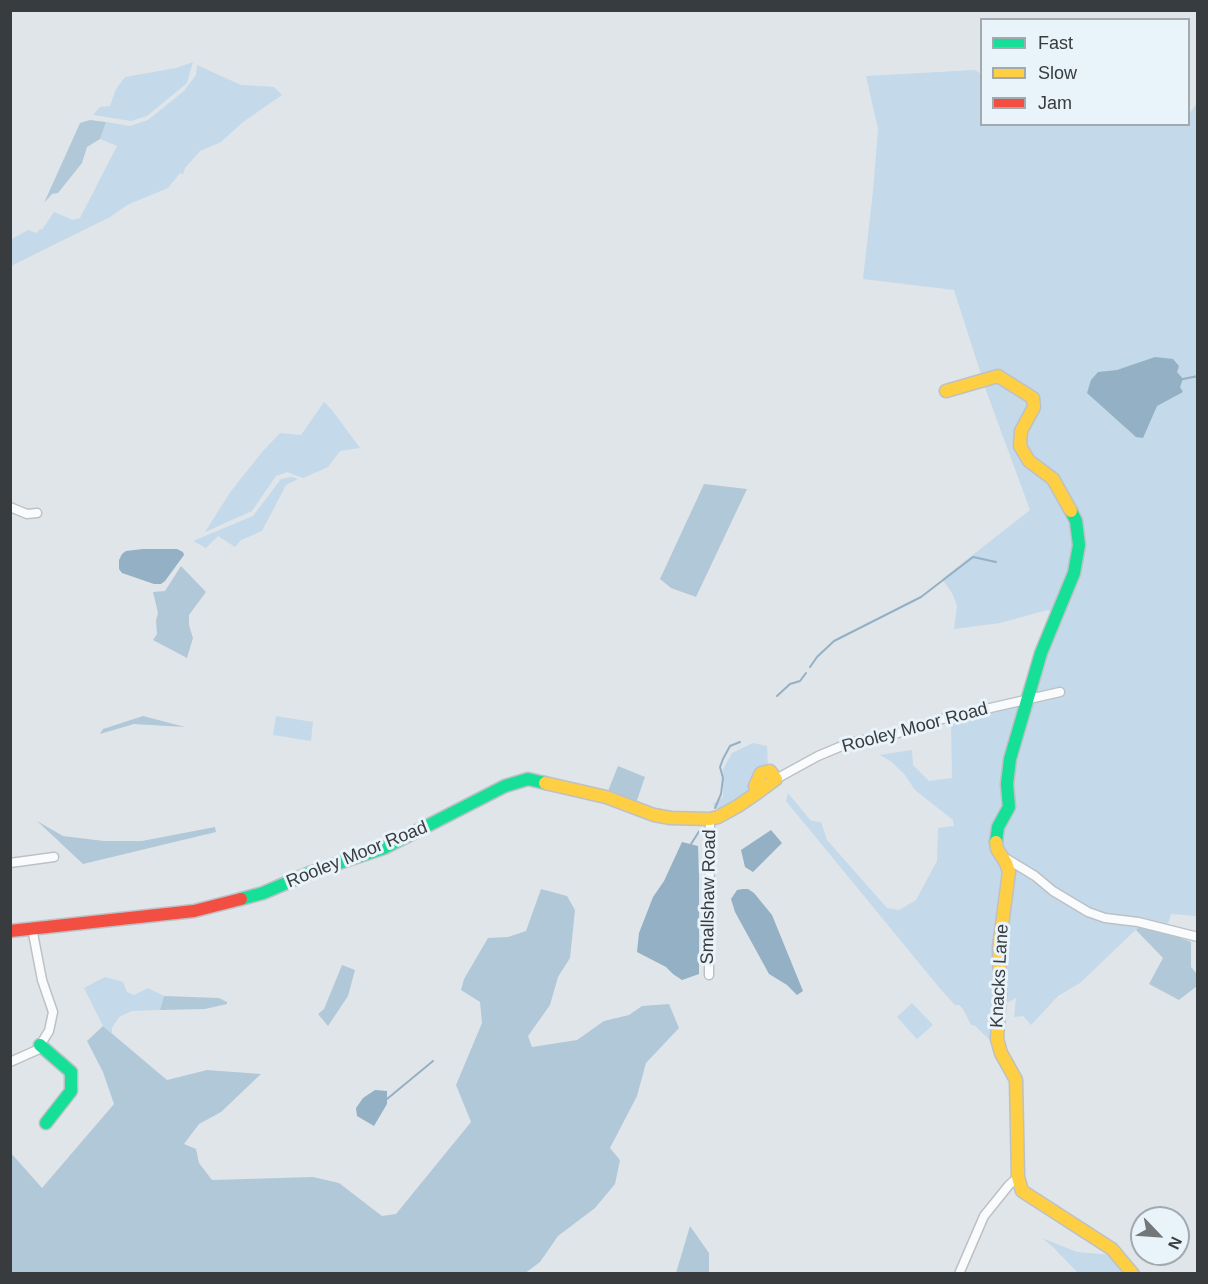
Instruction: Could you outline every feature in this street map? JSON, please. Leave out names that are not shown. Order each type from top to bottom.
[{"type":"street","points":[[946,391],[998,376],[1033,398],[1034,407],[1021,431],[1020,446],[1029,461],[1053,479],[1076,520],[1079,545],[1074,573],[1041,653],[1029,699]]},
{"type":"street","points":[[10,507],[27,514],[37,513]]},
{"type":"street","name":"Rooley Moor Road","points":[[10,931],[194,910],[263,893],[312,872],[384,848],[505,786],[528,779],[606,797],[654,815],[671,818],[711,819],[738,806],[776,778],[818,756],[849,744],[895,734],[942,719],[1060,692]]},
{"type":"street","name":"Knacks Lane","points":[[1018,1177],[1016,1080],[1001,1053],[997,1039],[1000,993],[999,947],[1009,872],[994,838],[1009,807],[1007,784],[1010,759],[1029,699]]},
{"type":"street","name":"Smallshaw Road","points":[[708,975],[711,819]]},
{"type":"street","points":[[10,863],[54,857]]},
{"type":"street","points":[[1004,859],[1016,864],[1088,912],[1105,918],[1138,922],[1197,938]]},
{"type":"street","points":[[10,1062],[38,1050],[50,1031],[53,1012],[42,980],[32,928]]},
{"type":"street","points":[[40,1045],[71,1072],[71,1091],[46,1123]]},
{"type":"street","points":[[959,1274],[984,1216],[1018,1177],[1022,1191],[1112,1249],[1133,1274]]},
{"type":"shaded area","points":[[193,62],[187,83],[147,116],[131,121],[93,115],[100,107],[110,106],[116,89],[125,77],[176,68]]},
{"type":"shaded area","points":[[197,65],[241,85],[274,87],[282,95],[243,122],[221,142],[200,151],[185,168],[183,174],[180,173],[168,188],[127,205],[110,217],[11,266],[10,240],[28,230],[37,233],[40,229],[42,230],[54,212],[73,220],[80,218],[117,146],[100,139],[106,122],[130,126],[148,120],[184,91],[196,75]]},
{"type":"shaded area","points":[[975,70],[980,73],[980,126],[1190,126],[1190,113],[1197,103],[1197,933],[1196,916],[1171,914],[1168,924],[1146,920],[1080,983],[1058,996],[1031,1025],[1023,1016],[1014,1017],[1016,998],[994,1010],[991,1041],[974,1025],[971,1025],[963,1009],[955,1005],[942,991],[786,801],[788,793],[811,821],[821,822],[827,840],[887,908],[899,910],[916,900],[937,861],[938,828],[954,826],[953,820],[915,790],[892,762],[880,755],[912,750],[913,765],[929,781],[952,778],[951,722],[1032,702],[1037,675],[1060,613],[1047,610],[1000,623],[954,629],[957,606],[952,593],[942,579],[1030,510],[987,393],[954,290],[863,279],[878,129],[866,76]]},
{"type":"shaded area","points":[[90,120],[106,122],[100,139],[87,147],[82,163],[58,193],[52,194],[44,203],[80,123]]},
{"type":"shaded area","points":[[1155,357],[1173,359],[1179,366],[1177,372],[1183,379],[1180,387],[1183,392],[1157,406],[1143,438],[1136,437],[1087,393],[1091,380],[1098,372],[1117,370]]},
{"type":"shaded area","points":[[324,402],[360,448],[340,451],[328,467],[303,478],[287,472],[276,476],[252,511],[205,532],[231,491],[263,451],[280,433],[301,435]]},
{"type":"shaded area","points":[[292,477],[298,479],[286,485],[262,531],[241,540],[235,547],[218,536],[206,548],[193,541],[253,516],[281,479]]},
{"type":"shaded area","points":[[704,484],[747,489],[696,597],[671,588],[660,579]]},
{"type":"shaded area","points":[[177,549],[184,555],[165,581],[161,584],[154,584],[122,573],[119,569],[122,554],[126,551]]},
{"type":"shaded area","points":[[181,566],[206,592],[189,615],[193,638],[187,658],[153,640],[157,634],[158,613],[153,592],[165,591]]},
{"type":"shaded area","points":[[143,716],[185,727],[134,724],[100,734],[103,729]]},
{"type":"shaded area","points":[[276,716],[313,722],[311,741],[273,735]]},
{"type":"shaded area","points":[[753,743],[767,746],[768,767],[758,773],[746,795],[719,812],[713,804],[723,797],[723,769],[732,753]]},
{"type":"shaded area","points":[[618,766],[645,777],[636,803],[608,791]]},
{"type":"shaded area","points":[[37,821],[63,836],[104,841],[142,841],[215,827],[216,832],[83,864]]},
{"type":"shaded area","points":[[771,830],[782,843],[753,872],[745,867],[741,850]]},
{"type":"shaded area","points":[[682,842],[698,846],[699,974],[682,980],[666,967],[637,952],[639,933],[653,897],[664,881]]},
{"type":"shaded area","points":[[541,889],[567,896],[575,910],[570,958],[558,977],[550,1005],[528,1036],[532,1047],[577,1040],[604,1021],[629,1015],[642,1006],[669,1004],[679,1028],[646,1063],[637,1096],[610,1148],[620,1160],[615,1184],[595,1208],[558,1236],[540,1262],[524,1274],[11,1273],[11,1153],[42,1188],[114,1104],[103,1072],[87,1041],[103,1026],[167,1080],[207,1070],[261,1074],[221,1112],[199,1124],[184,1144],[196,1149],[199,1163],[212,1180],[313,1177],[339,1183],[382,1216],[396,1214],[471,1122],[456,1085],[482,1023],[480,1002],[461,990],[464,979],[488,938],[508,937],[526,931]]},
{"type":"shaded area","points":[[743,889],[754,893],[772,915],[803,991],[797,995],[787,985],[769,974],[735,912],[731,899],[737,890]]},
{"type":"shaded area","points":[[1141,925],[1191,942],[1191,967],[1197,974],[1197,986],[1179,1000],[1149,984],[1163,958],[1136,930]]},
{"type":"shaded area","points":[[342,965],[355,970],[348,996],[328,1026],[318,1014],[324,1009]]},
{"type":"shaded area","points":[[105,977],[123,982],[127,992],[134,995],[148,988],[164,996],[160,1010],[132,1011],[119,1017],[112,1028],[112,1033],[103,1026],[84,988]]},
{"type":"shaded area","points":[[164,996],[219,998],[227,1004],[205,1009],[160,1010]]},
{"type":"shaded area","points":[[912,1003],[933,1025],[917,1039],[897,1017]]},
{"type":"shaded area","points":[[375,1090],[387,1091],[387,1104],[374,1126],[357,1116],[356,1108],[363,1098]]},
{"type":"shaded area","points":[[690,1226],[709,1253],[709,1273],[676,1273]]},
{"type":"shaded area","points":[[1042,1238],[1077,1252],[1113,1255],[1128,1273],[1078,1273]]},
{"type":"waterway","points":[[1183,379],[1198,376]]},
{"type":"waterway","points":[[810,667],[834,641],[921,597],[973,557],[996,562]]},
{"type":"waterway","points":[[777,696],[790,684],[800,681],[806,673]]},
{"type":"waterway","points":[[715,808],[721,794],[723,778],[720,767],[723,759],[730,746],[740,742]]},
{"type":"waterway","points":[[691,844],[700,830]]},
{"type":"waterway","points":[[387,1099],[433,1061]]},
{"type":"traffic: fast","points":[[996,842],[998,827],[1009,807],[1007,784],[1010,759],[1041,653],[1074,573],[1079,545],[1076,521],[1071,511]]},
{"type":"traffic: fast","points":[[241,899],[384,848],[505,786],[528,779],[545,783]]},
{"type":"traffic: fast","points":[[40,1045],[71,1072],[71,1091],[46,1123]]},
{"type":"traffic: slow","points":[[946,391],[998,376],[1033,398],[1034,407],[1021,431],[1020,446],[1029,461],[1053,479],[1071,511]]},
{"type":"traffic: slow","points":[[545,783],[606,797],[654,815],[671,818],[710,819],[718,817],[738,806],[757,793],[776,779],[770,771],[761,773],[755,786],[757,793]]},
{"type":"traffic: slow","points":[[996,842],[997,849],[1009,872],[999,947],[1000,993],[997,1039],[1001,1053],[1016,1080],[1018,1177],[1022,1191],[1112,1249],[1133,1274]]},
{"type":"traffic: jam","points":[[10,931],[194,911],[241,899]]}]
